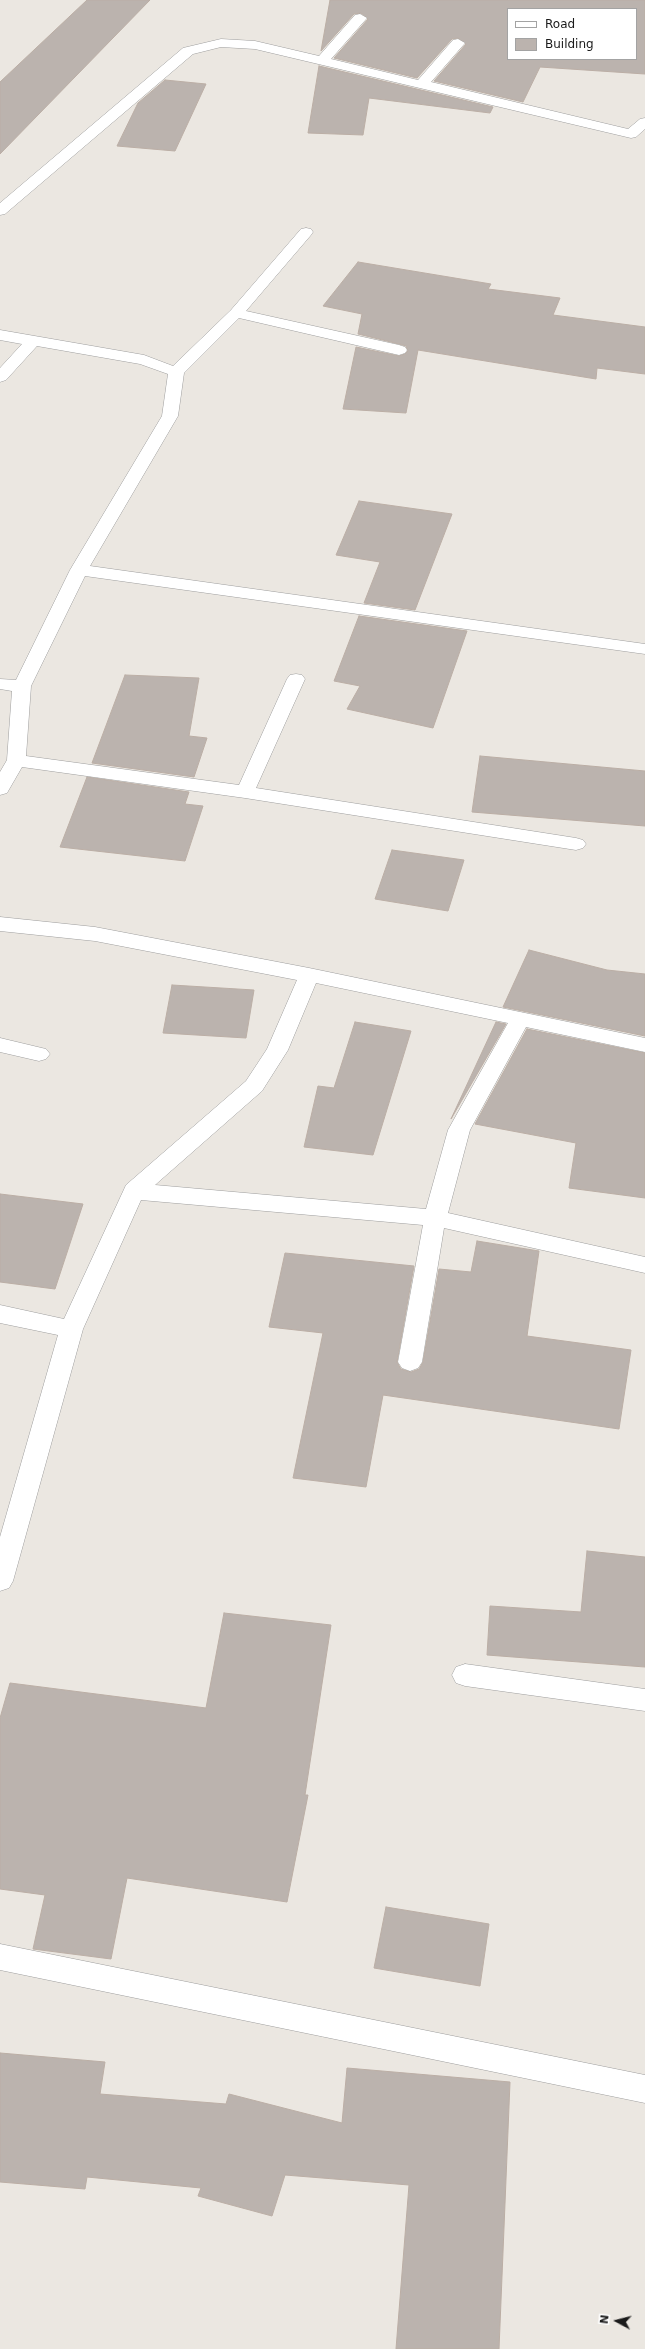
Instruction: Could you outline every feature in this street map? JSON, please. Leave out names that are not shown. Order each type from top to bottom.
[{"type":"street","points":[[322,60],[360,18]]},
{"type":"street","points":[[0,211],[188,51],[221,43],[255,45],[631,134],[645,122]]},
{"type":"street","points":[[422,84],[458,43]]},
{"type":"street","points":[[0,789],[16,760],[22,686],[79,570],[170,416],[176,372],[236,313],[306,232]]},
{"type":"street","points":[[236,313],[399,350]]},
{"type":"street","points":[[0,335],[144,360],[176,372]]},
{"type":"street","points":[[0,377],[34,340]]},
{"type":"street","points":[[79,570],[645,649]]},
{"type":"street","points":[[245,792],[296,679]]},
{"type":"street","points":[[0,684],[22,686]]},
{"type":"street","points":[[16,760],[245,792],[576,844]]},
{"type":"street","points":[[0,924],[95,934],[645,1045]]},
{"type":"street","points":[[0,1581],[71,1328],[134,1191],[254,1086],[277,1050],[309,976]]},
{"type":"street","points":[[410,1362],[434,1218],[459,1130],[520,1020]]},
{"type":"street","points":[[0,1045],[39,1054]]},
{"type":"street","points":[[134,1191],[434,1218],[645,1266]]},
{"type":"street","points":[[0,1314],[71,1328]]},
{"type":"street","points":[[465,1675],[645,1700]]},
{"type":"street","points":[[0,1957],[645,2089]]},
{"type":"building","points":[[87,0],[150,0],[0,154],[0,82]]},
{"type":"building","points":[[330,0],[645,0],[645,74],[540,67],[523,102],[434,81],[466,44],[458,38],[452,39],[417,78],[334,58],[368,19],[361,13],[354,14],[321,51]]},
{"type":"building","points":[[319,66],[493,107],[490,113],[369,98],[363,135],[308,133]]},
{"type":"building","points":[[165,80],[206,84],[175,151],[117,146],[138,103]]},
{"type":"building","points":[[358,262],[491,284],[488,289],[560,298],[553,315],[645,327],[645,374],[597,368],[596,379],[418,350],[406,413],[343,409],[356,347],[399,356],[408,351],[406,346],[358,334],[362,314],[323,306]]},
{"type":"building","points":[[359,501],[452,514],[415,610],[364,603],[380,562],[336,555]]},
{"type":"building","points":[[359,616],[467,631],[433,728],[347,709],[360,686],[334,681]]},
{"type":"building","points":[[125,675],[199,678],[189,736],[207,738],[194,777],[92,763]]},
{"type":"building","points":[[480,756],[645,771],[645,826],[472,812]]},
{"type":"building","points":[[87,777],[189,792],[185,804],[203,806],[185,861],[60,847]]},
{"type":"building","points":[[392,850],[464,860],[448,911],[375,899]]},
{"type":"building","points":[[529,950],[607,970],[645,974],[645,1036],[503,1007]]},
{"type":"building","points":[[172,985],[254,990],[246,1038],[163,1033]]},
{"type":"building","points":[[355,1022],[411,1031],[373,1155],[304,1147],[318,1086],[334,1088]]},
{"type":"building","points":[[496,1022],[506,1024],[451,1119]]},
{"type":"building","points":[[527,1029],[645,1053],[645,1198],[569,1188],[576,1143],[475,1124]]},
{"type":"building","points":[[0,1194],[83,1204],[55,1289],[0,1282]]},
{"type":"building","points":[[477,1241],[539,1251],[527,1336],[631,1350],[619,1429],[383,1395],[366,1487],[293,1478],[323,1333],[269,1327],[285,1253],[414,1266],[397,1362],[401,1369],[411,1372],[419,1369],[423,1362],[439,1269],[471,1272]]},
{"type":"building","points":[[587,1551],[645,1557],[645,1667],[487,1655],[490,1606],[581,1612]]},
{"type":"building","points":[[224,1613],[331,1625],[305,1795],[308,1795],[287,1902],[127,1878],[111,1959],[33,1949],[45,1895],[0,1889],[0,1718],[10,1683],[206,1708]]},
{"type":"building","points":[[386,1907],[489,1924],[480,1986],[374,1968]]},
{"type":"building","points":[[0,2053],[105,2062],[100,2094],[226,2104],[229,2094],[342,2123],[347,2068],[510,2082],[499,2349],[396,2349],[409,2185],[285,2175],[272,2216],[198,2196],[201,2188],[87,2177],[85,2189],[0,2182]]}]
